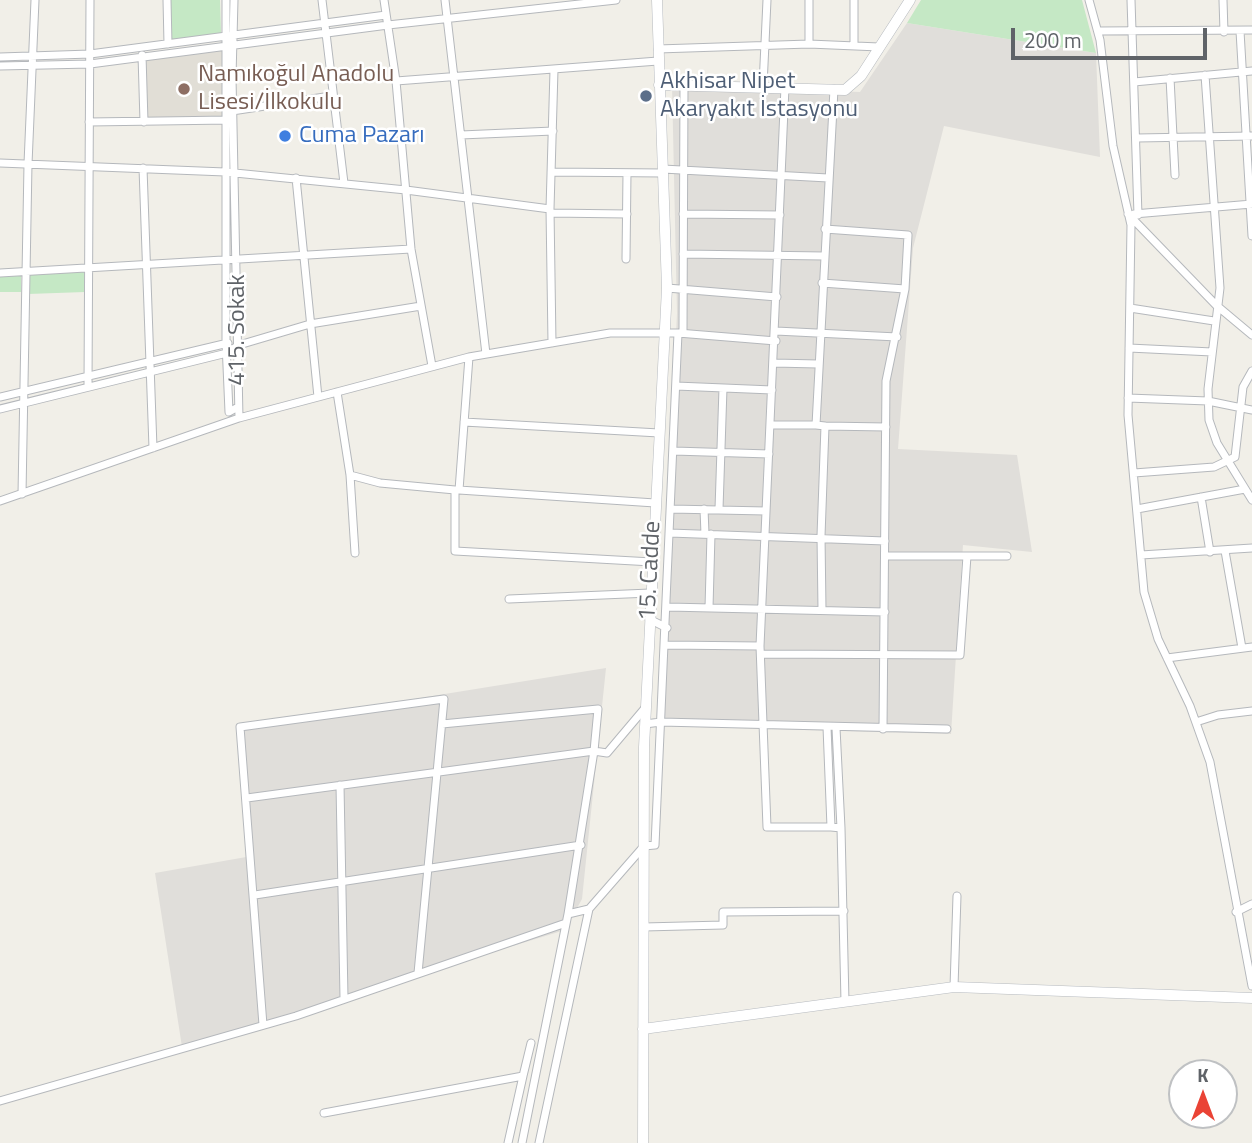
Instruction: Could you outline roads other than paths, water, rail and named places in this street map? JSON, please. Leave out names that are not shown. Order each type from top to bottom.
[{"type":"main road","name":"15. Cadde","points":[[643,1143],[645,724],[654,503],[667,288],[657,0]]},
{"type":"main road","points":[[659,85],[845,90],[861,76],[910,0]]},
{"type":"main road","points":[[643,1029],[954,987],[1252,998]]},
{"type":"street","points":[[22,494],[25,271],[35,0]]},
{"type":"street","points":[[88,387],[90,0]]},
{"type":"street","points":[[167,0],[168,44]]},
{"type":"street","name":"415. Sokak","points":[[226,0],[225,37],[229,46],[234,111],[239,345],[238,407],[229,412],[224,116],[229,46],[235,35],[234,0]]},
{"type":"street","points":[[322,0],[331,96],[344,183]]},
{"type":"street","points":[[384,0],[396,81],[411,249],[432,366]]},
{"type":"street","points":[[445,0],[486,354]]},
{"type":"street","points":[[0,66],[32,68],[90,64],[388,25],[616,0]]},
{"type":"street","points":[[763,86],[767,0]]},
{"type":"street","points":[[809,0],[809,44]]},
{"type":"street","points":[[854,0],[854,46]]},
{"type":"street","points":[[1089,0],[1098,31],[1113,146],[1131,225],[1128,398],[1144,592],[1158,639],[1196,722],[1210,762],[1252,986]]},
{"type":"street","points":[[1131,0],[1138,215]]},
{"type":"street","points":[[1223,0],[1224,32]]},
{"type":"street","points":[[0,57],[90,54],[386,15]]},
{"type":"street","points":[[1098,31],[1252,30]]},
{"type":"street","points":[[1240,31],[1248,72],[1252,236]]},
{"type":"street","points":[[658,49],[765,48],[809,44],[879,47]]},
{"type":"street","points":[[141,48],[144,121]]},
{"type":"street","points":[[396,81],[453,79],[658,61]]},
{"type":"street","points":[[552,343],[550,211],[554,70]]},
{"type":"street","points":[[1134,82],[1248,72]]},
{"type":"street","points":[[1205,75],[1220,288],[1214,321],[1209,421],[1217,443],[1252,500]]},
{"type":"street","points":[[1170,78],[1175,176]]},
{"type":"street","points":[[0,1101],[263,1026],[567,919],[589,908],[644,845],[655,845],[668,607],[676,386],[683,290],[684,86]]},
{"type":"street","points":[[785,87],[776,341],[761,608],[760,650],[767,827],[841,828]]},
{"type":"street","points":[[816,425],[834,89]]},
{"type":"street","points":[[89,122],[224,116],[234,111],[331,96]]},
{"type":"street","points":[[224,116],[234,120]]},
{"type":"street","points":[[461,135],[553,131]]},
{"type":"street","points":[[1137,138],[1249,135]]},
{"type":"street","points":[[0,163],[225,172],[406,190],[550,211],[627,214]]},
{"type":"street","points":[[142,168],[153,448]]},
{"type":"street","points":[[551,172],[627,173],[684,170],[780,178],[828,178]]},
{"type":"street","points":[[626,259],[627,173]]},
{"type":"street","points":[[296,178],[318,397]]},
{"type":"street","points":[[1128,213],[1138,215],[1251,204]]},
{"type":"street","points":[[1128,213],[1216,305],[1252,335]]},
{"type":"street","points":[[683,214],[779,215]]},
{"type":"street","points":[[825,229],[908,235],[905,289],[886,381],[883,729]]},
{"type":"street","points":[[0,273],[411,249]]},
{"type":"street","points":[[683,254],[824,256]]},
{"type":"street","points":[[822,283],[905,289]]},
{"type":"street","points":[[667,288],[778,297]]},
{"type":"street","points":[[0,408],[227,353],[239,345],[310,324],[421,306]]},
{"type":"street","points":[[1130,308],[1214,321]]},
{"type":"street","points":[[776,331],[897,337]]},
{"type":"street","points":[[0,502],[239,418],[469,357],[610,333],[681,333],[776,341]]},
{"type":"street","points":[[0,397],[226,343],[239,345]]},
{"type":"street","points":[[1129,348],[1212,352]]},
{"type":"street","points":[[469,357],[457,490],[456,551],[652,562]]},
{"type":"street","points":[[774,363],[818,365]]},
{"type":"street","points":[[1134,473],[1214,467],[1235,457],[1243,387],[1252,371]]},
{"type":"street","points":[[676,386],[772,390]]},
{"type":"street","points":[[719,509],[723,388]]},
{"type":"street","points":[[337,392],[350,475],[355,553]]},
{"type":"street","points":[[1128,398],[1208,401],[1252,410]]},
{"type":"street","points":[[238,407],[239,418]]},
{"type":"street","points":[[464,422],[659,433]]},
{"type":"street","points":[[770,425],[886,427]]},
{"type":"street","points":[[822,610],[821,536],[825,426]]},
{"type":"street","points":[[674,451],[769,454]]},
{"type":"street","points":[[350,475],[380,484],[654,503]]},
{"type":"street","points":[[1137,509],[1245,489]]},
{"type":"street","points":[[1201,497],[1210,552]]},
{"type":"street","points":[[671,509],[766,511]]},
{"type":"street","points":[[704,509],[708,534],[709,608]]},
{"type":"street","points":[[654,519],[671,531],[886,541]]},
{"type":"street","points":[[1141,555],[1252,548]]},
{"type":"street","points":[[1225,551],[1241,648]]},
{"type":"street","points":[[886,556],[1007,556]]},
{"type":"street","points":[[666,645],[823,656],[885,653],[960,655],[967,556]]},
{"type":"street","points":[[509,599],[650,593]]},
{"type":"street","points":[[668,607],[885,612]]},
{"type":"street","points":[[649,619],[667,628]]},
{"type":"street","points":[[1167,658],[1252,647]]},
{"type":"street","points":[[263,1026],[240,727],[443,699],[418,973]]},
{"type":"street","points":[[247,797],[594,751],[607,753],[646,708]]},
{"type":"street","points":[[442,724],[598,709],[581,845],[522,1143]]},
{"type":"street","points":[[1196,722],[1218,715],[1252,711]]},
{"type":"street","points":[[645,724],[661,722],[947,729]]},
{"type":"street","points":[[827,727],[831,827]]},
{"type":"street","points":[[836,728],[845,1002]]},
{"type":"street","points":[[340,785],[344,881],[344,998]]},
{"type":"street","points":[[255,895],[581,845]]},
{"type":"street","points":[[954,987],[957,896]]},
{"type":"street","points":[[1236,912],[1252,904]]},
{"type":"street","points":[[540,1143],[589,908]]},
{"type":"street","points":[[643,928],[723,925],[723,912],[844,911]]},
{"type":"street","points":[[508,1143],[531,1043]]},
{"type":"street","points":[[324,1113],[523,1076]]},
{"type":"place","name":"Namıkoğul Anadolu Lisesi/İlkokulu","points":[[184,89]]},
{"type":"place","name":"Akhisar Nipet Akaryakıt İstasyonu","points":[[646,96]]},
{"type":"place","name":"Cuma Pazarı","points":[[285,136]]}]
